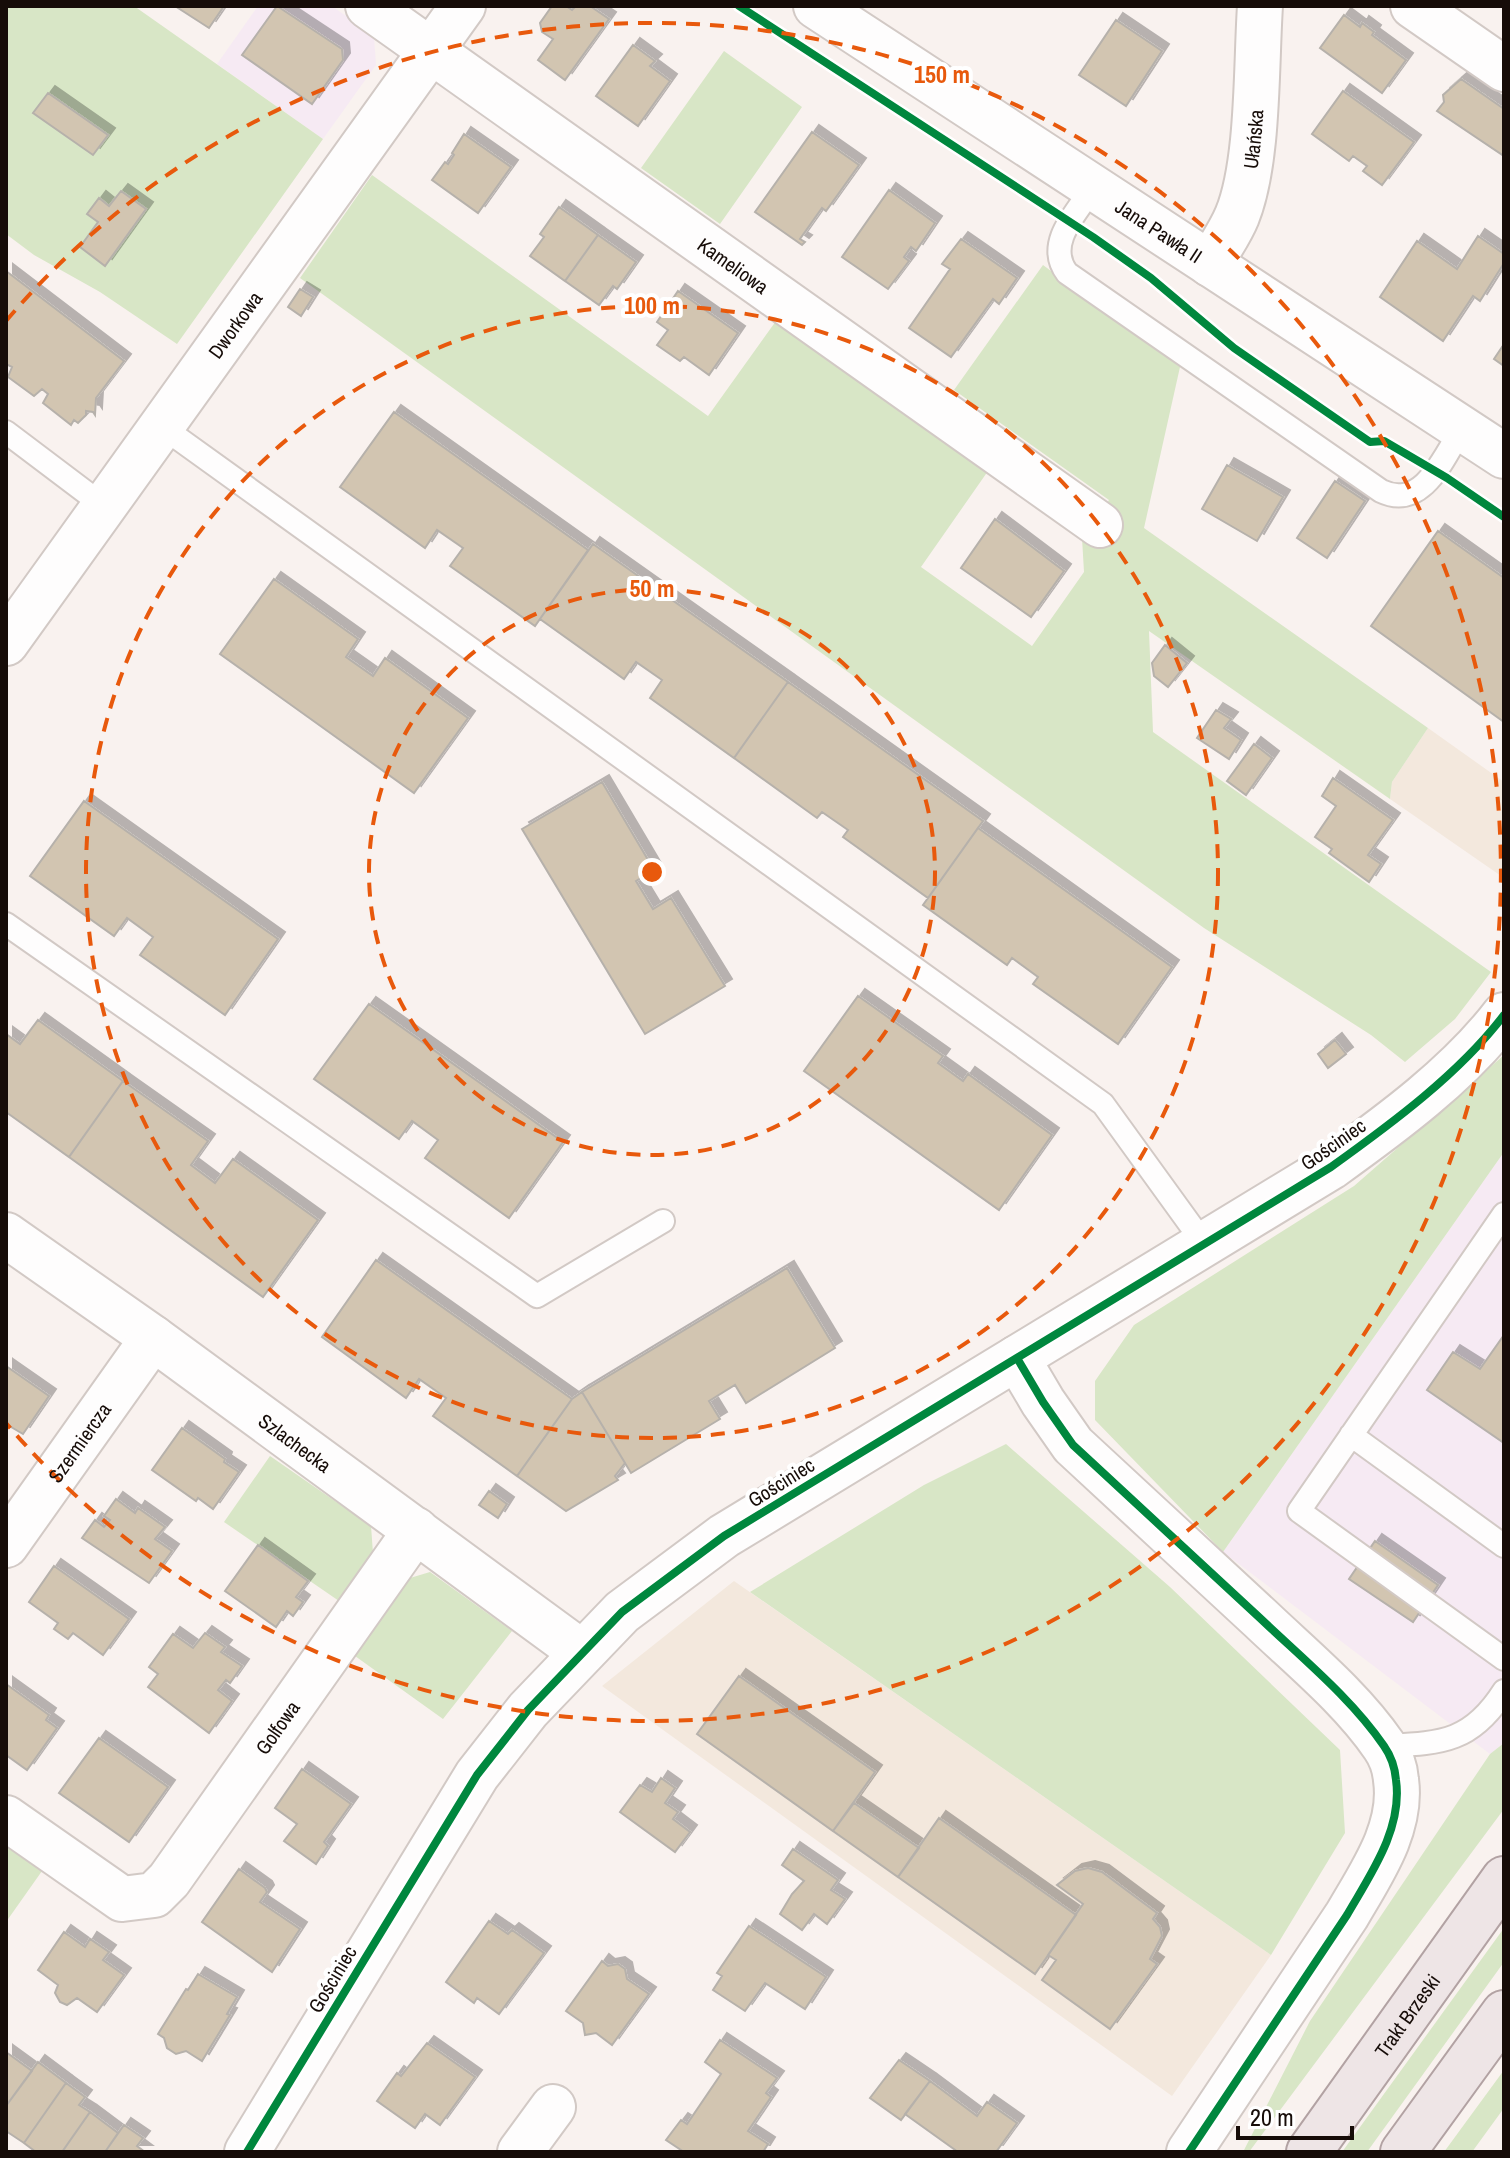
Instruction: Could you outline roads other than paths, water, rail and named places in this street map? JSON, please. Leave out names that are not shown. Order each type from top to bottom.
[{"type":"main road","name":"Trakt Brzeski","points":[[1310,2148],[1504,1879]]},
{"type":"main road","points":[[1403,2152],[1504,2013]]},
{"type":"street","name":"Kameliowa","points":[[368,6],[1100,525]]},
{"type":"street","name":"Dworkowa","points":[[6,643],[463,6]]},
{"type":"street","name":"Jana Pawła II","points":[[816,6],[1504,456]]},
{"type":"street","name":"Ułańska","points":[[1210,264],[1238,214],[1244,188],[1251,147],[1260,6]]},
{"type":"street","points":[[1413,6],[1504,69]]},
{"type":"street","name":"Gościniec","points":[[247,2152],[461,1798],[528,1710],[622,1612],[724,1536],[1331,1167],[1386,1127],[1435,1085],[1504,1015]]},
{"type":"street","name":"Szlachecka","points":[[6,1235],[153,1338],[581,1652]]},
{"type":"street","name":"Szermiercza","points":[[6,1545],[153,1338]]},
{"type":"street","points":[[1017,1358],[1073,1445],[1313,1668],[1358,1714],[1384,1746],[1396,1777],[1398,1799],[1384,1846],[1347,1915],[1189,2152]]},
{"type":"street","name":"Golfowa","points":[[6,1818],[122,1899],[154,1895],[169,1880],[416,1530]]},
{"type":"street","points":[[520,2152],[553,2107]]},
{"type":"lane","points":[[1093,188],[1060,239],[1059,254],[1067,273],[1381,491],[1402,496],[1422,488],[1462,428]]},
{"type":"lane","points":[[161,426],[1103,1104],[1205,1245]]},
{"type":"lane","points":[[6,432],[104,506]]},
{"type":"lane","points":[[6,924],[537,1296],[663,1221]]},
{"type":"lane","points":[[1504,1214],[1299,1511],[1504,1659]]},
{"type":"lane","points":[[1351,1435],[1504,1546]]},
{"type":"lane","points":[[1384,1746],[1442,1742],[1475,1727],[1504,1691]]}]
